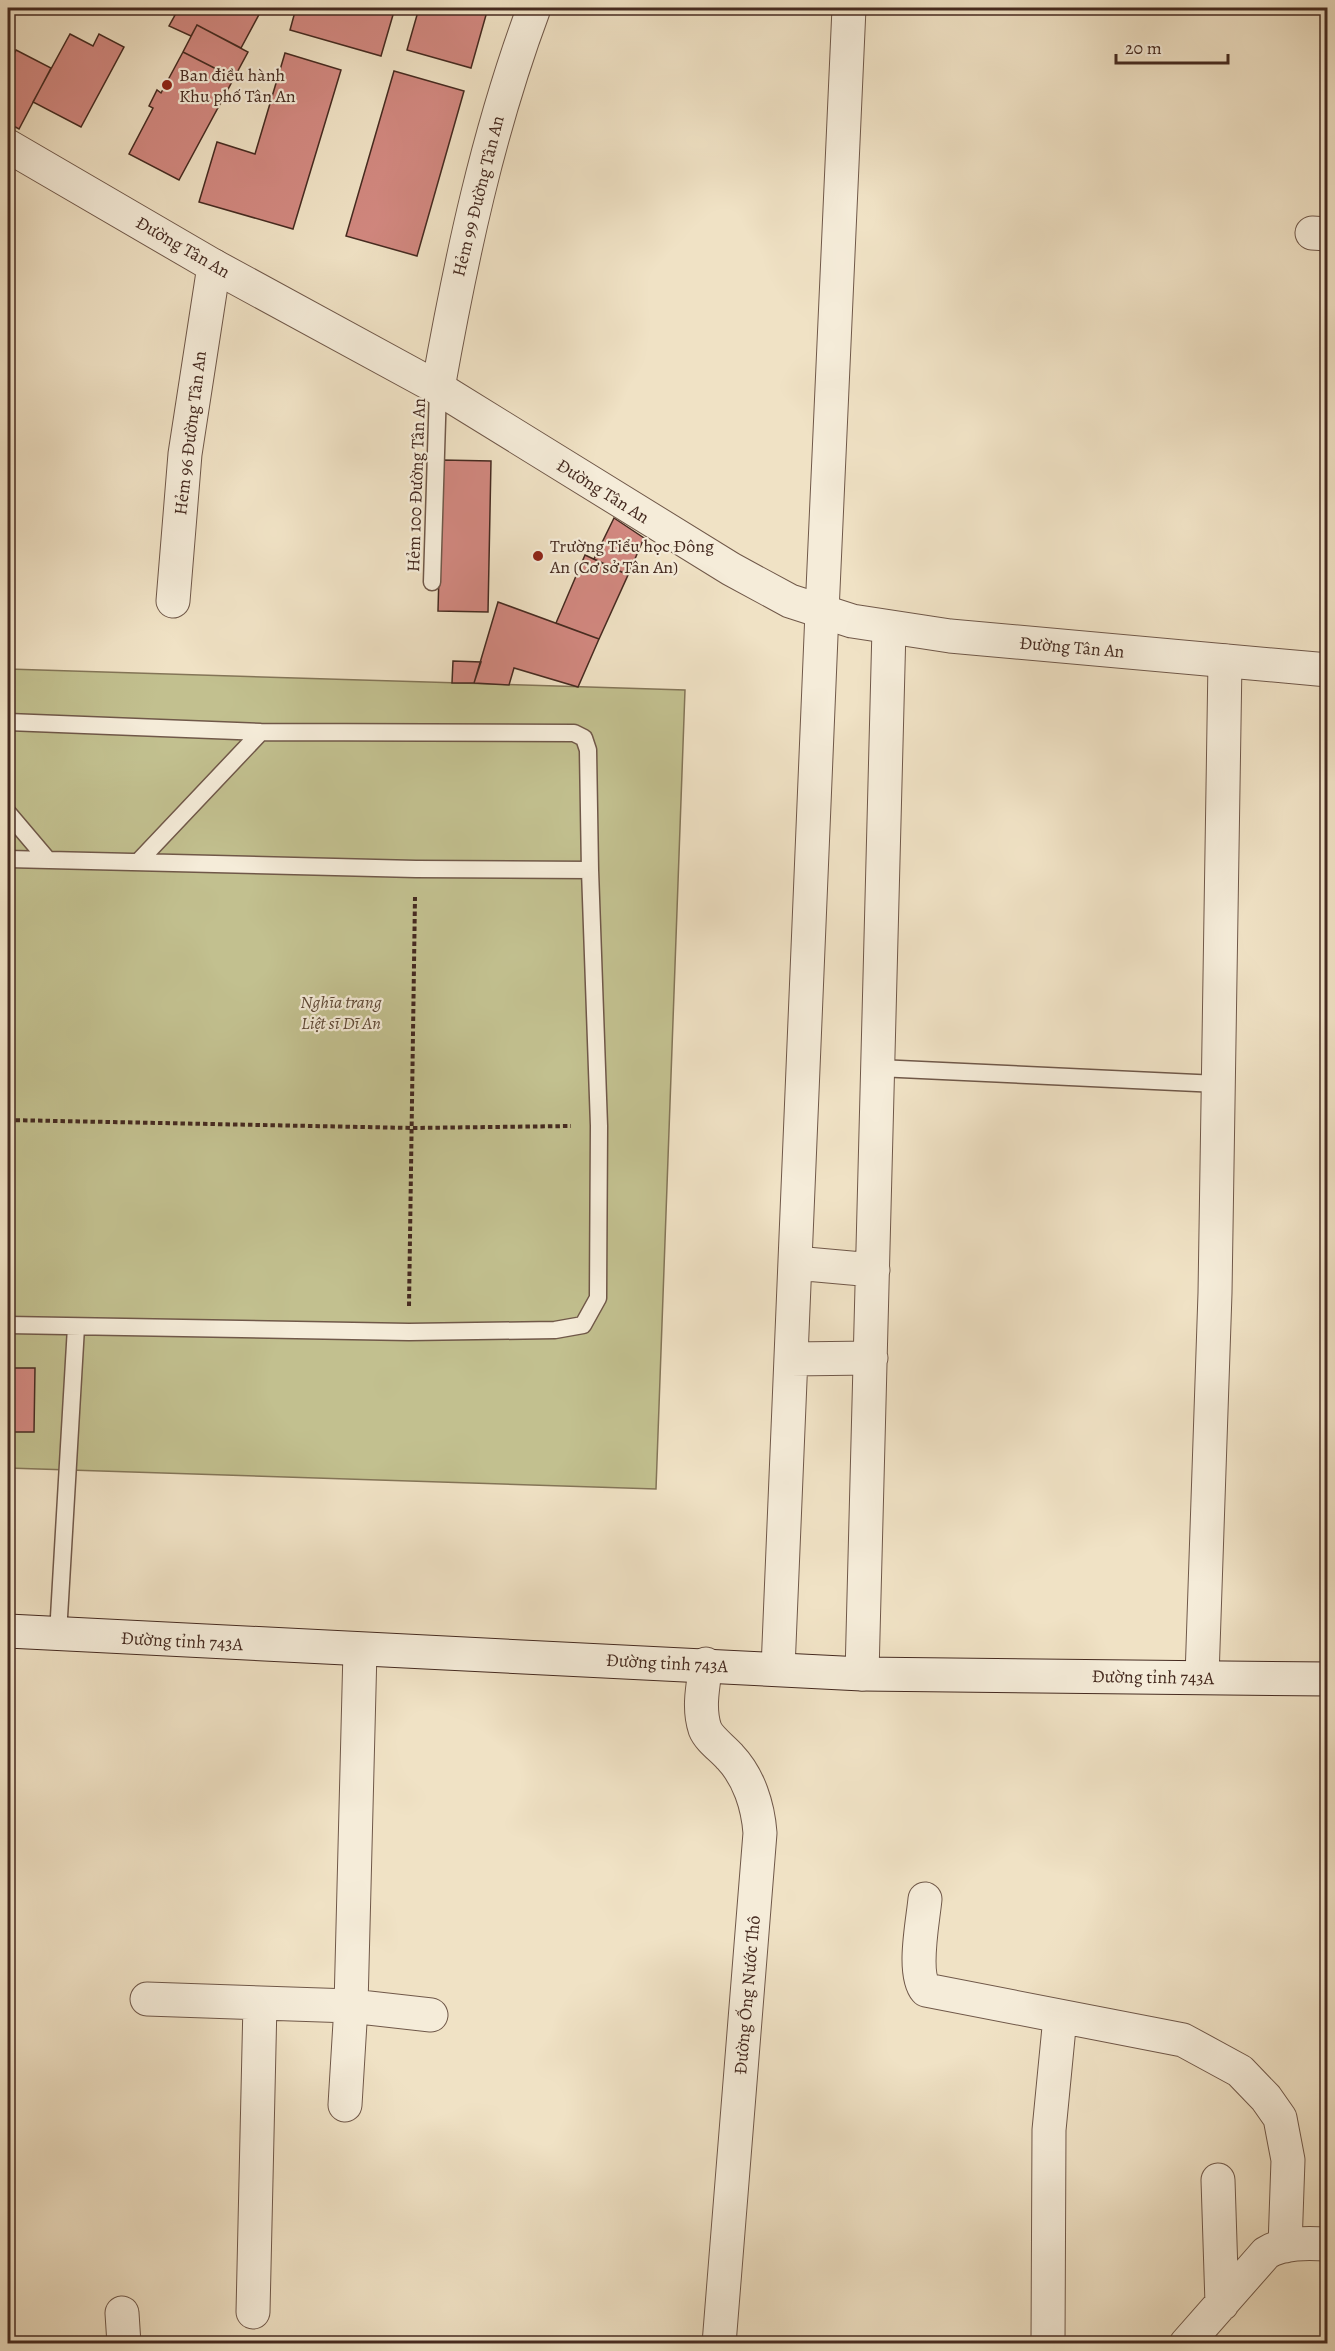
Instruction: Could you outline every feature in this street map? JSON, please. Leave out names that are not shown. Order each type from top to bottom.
[{"type":"street","name":"Hẻm 99 Đường Tân An","points":[[438,388],[454,299],[487,156],[506,87],[534,8]]},
{"type":"street","points":[[778,1669],[849,8]]},
{"type":"street","name":"Đường Tân An","points":[[8,146],[214,266],[438,388],[731,569],[790,602],[852,621],[950,636],[1328,670]]},
{"type":"street","name":"Hẻm 96 Đường Tân An","points":[[173,602],[185,454],[214,266]]},
{"type":"street","points":[[862,1674],[889,628]]},
{"type":"street","points":[[1202,1677],[1215,1293],[1225,661]]},
{"type":"street","points":[[795,1263],[873,1270]]},
{"type":"street","points":[[791,1359],[871,1358]]},
{"type":"street","name":"Đường tỉnh 743A","points":[[8,1632],[360,1650],[706,1664],[862,1674],[1328,1678]]},
{"type":"street","points":[[345,2105],[351,2006],[360,1650]]},
{"type":"street","name":"Đường Ống Nước Thô","points":[[706,1664],[701,1700],[706,1732],[732,1759],[752,1792],[759,1818],[760,1833],[719,2343]]},
{"type":"street","points":[[925,1899],[919,1969],[921,1981],[926,1990],[1183,2040],[1240,2071],[1266,2098],[1280,2118],[1288,2160],[1285,2246]]},
{"type":"street","points":[[147,1999],[351,2006],[431,2015]]},
{"type":"street","points":[[253,2312],[260,2003]]},
{"type":"street","points":[[1048,2343],[1050,2130],[1060,2017]]},
{"type":"street","points":[[1218,2180],[1222,2304]]},
{"type":"street","points":[[1186,2343],[1266,2253],[1285,2246],[1328,2244]]},
{"type":"lane","name":"Hẻm 100 Đường Tân An","points":[[432,582],[438,388]]},
{"type":"lane","points":[[8,722],[261,732],[574,733],[584,738],[588,750],[599,1126],[598,1298],[583,1325],[555,1330],[409,1332],[8,1325]]},
{"type":"lane","points":[[138,862],[261,732]]},
{"type":"lane","points":[[8,813],[47,859]]},
{"type":"lane","points":[[8,859],[416,869],[590,870]]},
{"type":"lane","points":[[879,1068],[1218,1084]]},
{"type":"lane","points":[[58,1634],[76,1327]]},
{"type":"path","points":[[409,1332],[416,869]]},
{"type":"path","points":[[8,1120],[413,1128],[599,1126]]},
{"type":"green space","name":"Nghĩa trang Liệt sĩ Dĩ An","points":[[8,669],[685,690],[656,1489],[8,1468]]},
{"type":"building","points":[[160,8],[262,9],[241,48],[197,25],[191,36],[169,26],[175,15]]},
{"type":"building","points":[[296,8],[395,8],[381,56],[290,30]]},
{"type":"building","points":[[419,8],[488,8],[471,68],[407,50]]},
{"type":"building","points":[[197,25],[248,52],[234,78],[183,52]]},
{"type":"building","points":[[70,34],[93,46],[99,34],[124,47],[81,127],[33,102]]},
{"type":"building","points":[[16,50],[51,68],[19,129],[8,123],[8,67]]},
{"type":"building","points":[[183,52],[234,78],[179,180],[129,154],[153,108],[149,106],[157,90],[161,93]]},
{"type":"building","points":[[285,53],[341,70],[293,229],[199,202],[217,142],[255,154]]},
{"type":"building","points":[[394,71],[464,91],[417,256],[346,236]]},
{"type":"building","points":[[442,460],[491,461],[488,612],[438,611]]},
{"type":"building","points":[[614,518],[644,538],[628,575],[594,559]]},
{"type":"building","points":[[585,555],[628,575],[599,639],[556,623]]},
{"type":"building","points":[[498,602],[599,639],[578,687],[514,668],[509,685],[474,683]]},
{"type":"building","points":[[453,661],[481,662],[474,683],[452,683]]},
{"type":"building","points":[[8,1368],[35,1368],[34,1432],[8,1432]]},
{"type":"place","name":"Ban điều hành Khu phố Tân An","points":[[167,85]]},
{"type":"place","name":"Trường Tiểu học Đông An (Cơ sở Tân An)","points":[[538,556]]}]
